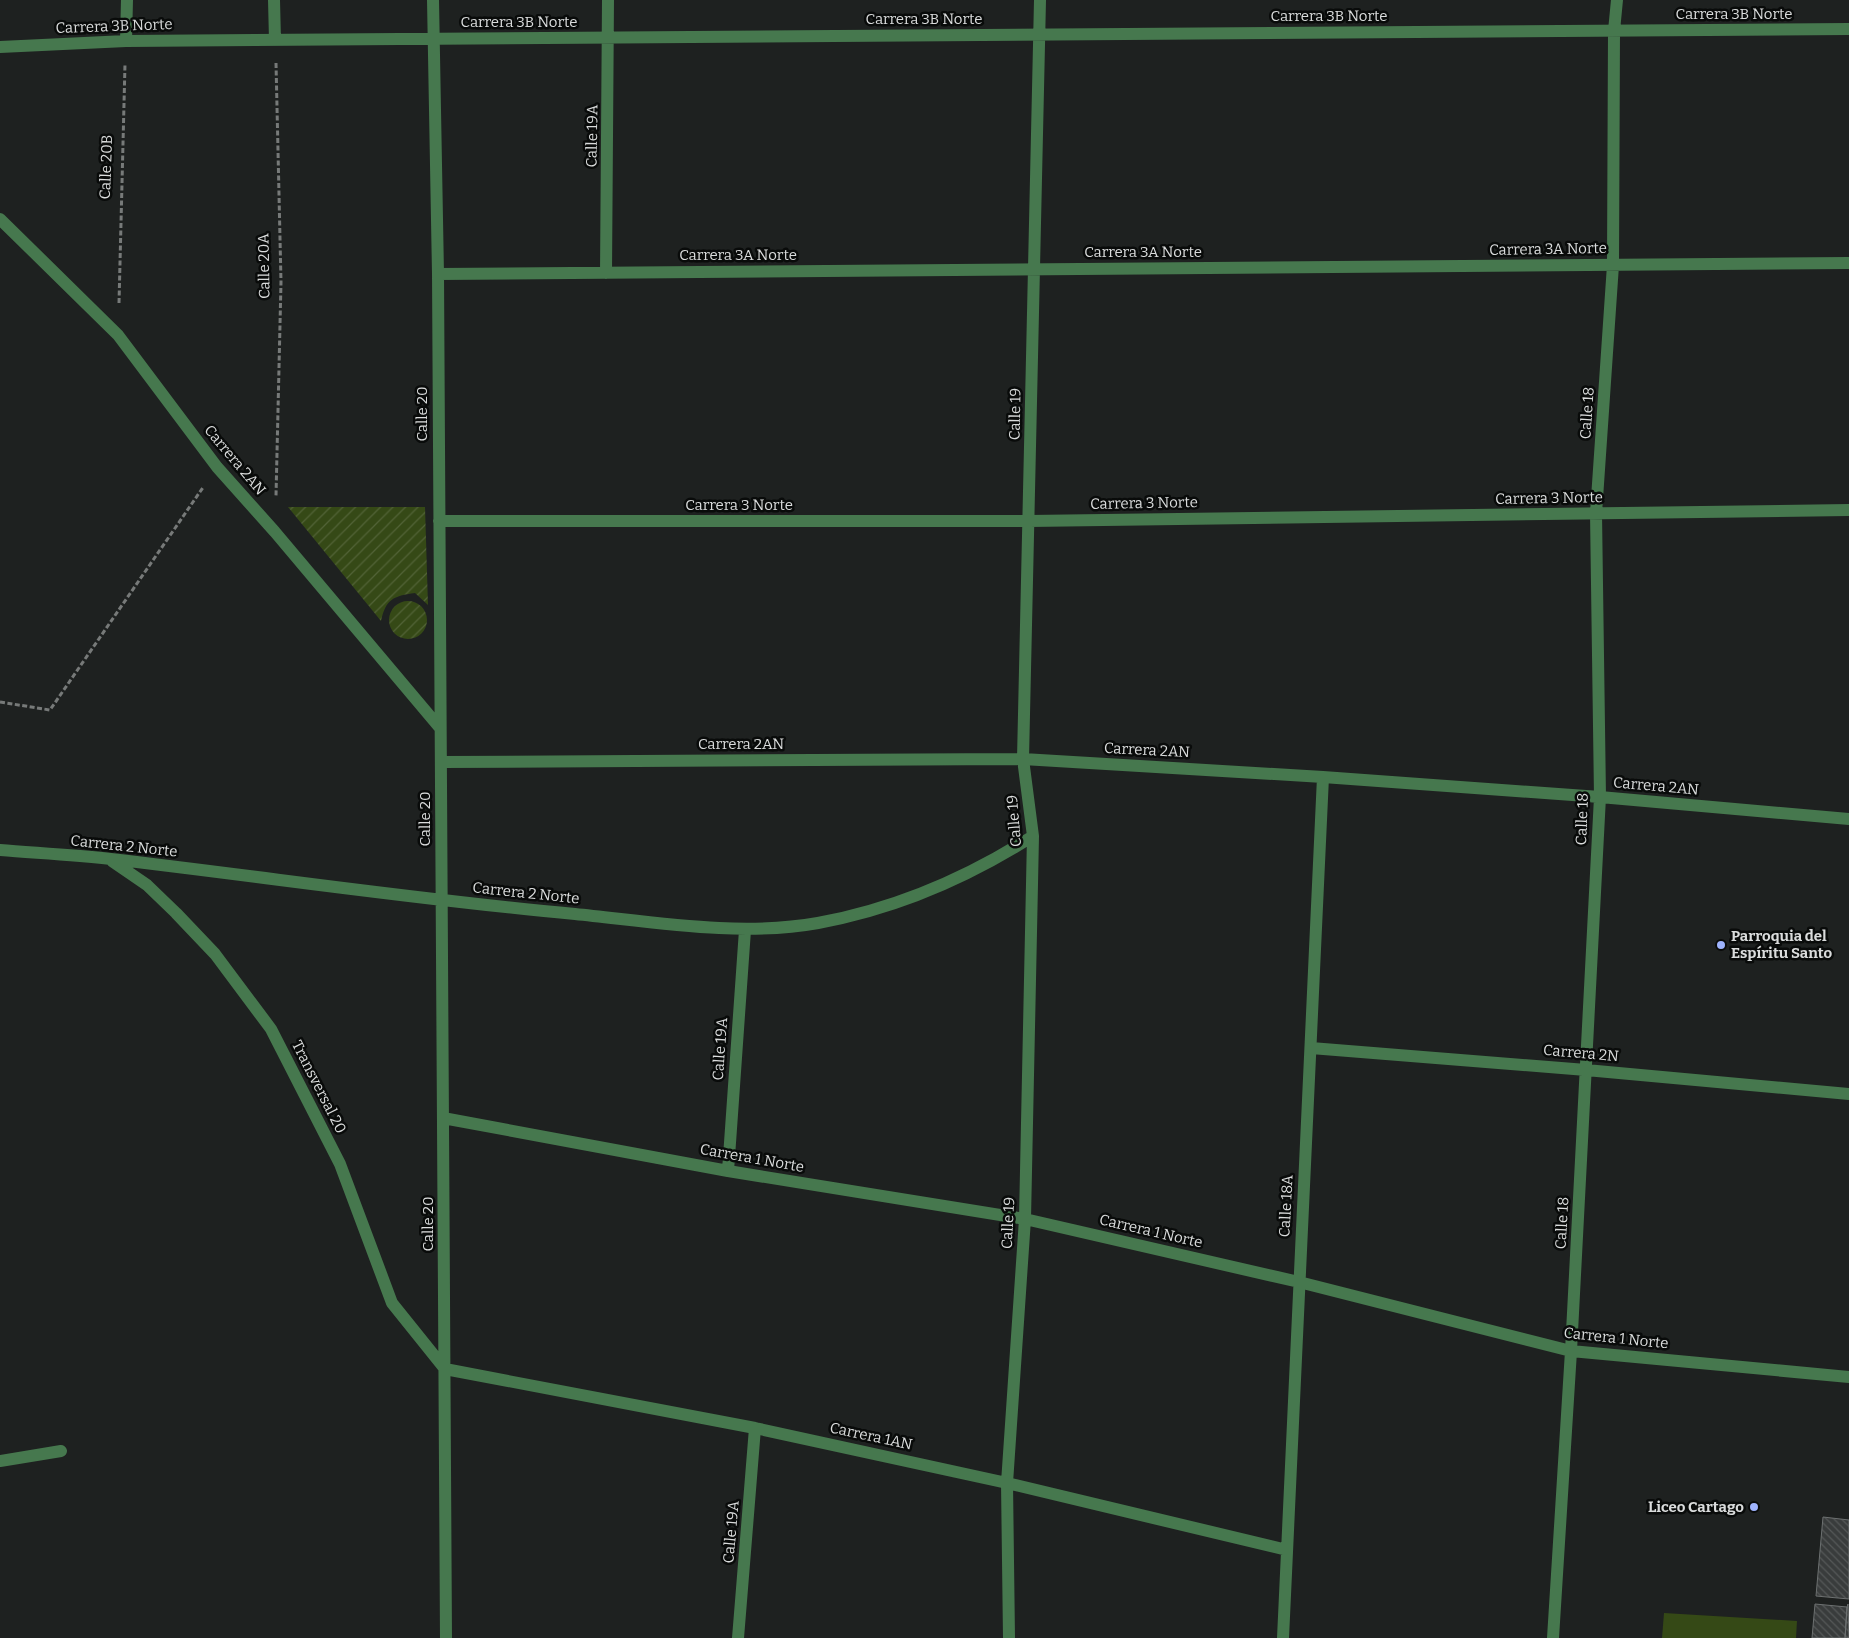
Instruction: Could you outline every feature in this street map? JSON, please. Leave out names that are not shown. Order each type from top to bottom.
[{"type":"street","points":[[126,41],[127,0]]},
{"type":"street","points":[[274,0],[275,40]]},
{"type":"street","name":"Calle 20","points":[[433,0],[438,274],[446,1638]]},
{"type":"street","name":"Calle 19A","points":[[606,273],[608,0]]},
{"type":"street","name":"Calle 19","points":[[1009,1638],[1007,1483],[1025,1219],[1033,836],[1023,759],[1040,0]]},
{"type":"street","name":"Calle 18","points":[[1553,1638],[1571,1351],[1600,797],[1596,514],[1612,265],[1614,31],[1617,0]]},
{"type":"street","name":"Carrera 3B Norte","points":[[0,47],[126,41],[433,38],[1849,29]]},
{"type":"street","name":"Carrera 2AN","points":[[0,219],[118,335],[217,467],[275,532],[440,728]]},
{"type":"street","name":"Carrera 3A Norte","points":[[438,274],[1849,263]]},
{"type":"street","name":"Carrera 3 Norte","points":[[439,521],[1029,521],[1849,510]]},
{"type":"street","name":"Carrera 2AN","points":[[441,762],[1023,759],[1323,777],[1600,797],[1849,820]]},
{"type":"street","name":"Calle 18A","points":[[1283,1638],[1323,777]]},
{"type":"street","name":"Carrera 2 Norte","points":[[0,850],[109,859],[476,905],[744,930],[816,923],[874,910],[938,888],[1005,854],[1033,836]]},
{"type":"street","name":"Transversal 20","points":[[109,859],[147,885],[176,913],[215,954],[271,1029],[340,1164],[392,1303],[445,1369]]},
{"type":"street","name":"Calle 19A","points":[[728,1171],[744,930]]},
{"type":"street","name":"Carrera 2N","points":[[1310,1048],[1586,1070],[1849,1094]]},
{"type":"street","name":"Carrera 1 Norte","points":[[443,1118],[728,1171],[1025,1219],[1299,1282],[1571,1351],[1849,1377]]},
{"type":"street","name":"Carrera 1AN","points":[[445,1369],[755,1428],[1007,1483],[1287,1550]]},
{"type":"street","name":"Calle 19A","points":[[738,1638],[755,1428]]},
{"type":"street","points":[[0,1460],[61,1450]]},
{"type":"path","name":"Calle 20A","points":[[275,40],[281,282],[275,532]]},
{"type":"path","name":"Calle 20B","points":[[118,335],[126,41]]},
{"type":"path","points":[[0,702],[50,710],[217,467]]},
{"type":"green space","points":[[288,507],[425,507],[428,605],[415,593],[396,597],[388,603],[381,621]]},
{"type":"green space","points":[[408,601],[421,607],[427,620],[421,633],[408,639],[395,633],[389,620],[395,607]]},
{"type":"green space","points":[[1664,1613],[1797,1621],[1796,1638],[1662,1638]]},
{"type":"building","points":[[1823,1517],[1849,1520],[1849,1599],[1816,1596]]},
{"type":"building","points":[[1815,1604],[1847,1607],[1845,1638],[1812,1638]]},
{"type":"building","points":[[1848,1604],[1849,1638],[1845,1638],[1847,1607]]},
{"type":"place","name":"Parroquia del Espíritu Santo","points":[[1721,945]]},
{"type":"place","name":"Liceo Cartago","points":[[1754,1507]]}]
